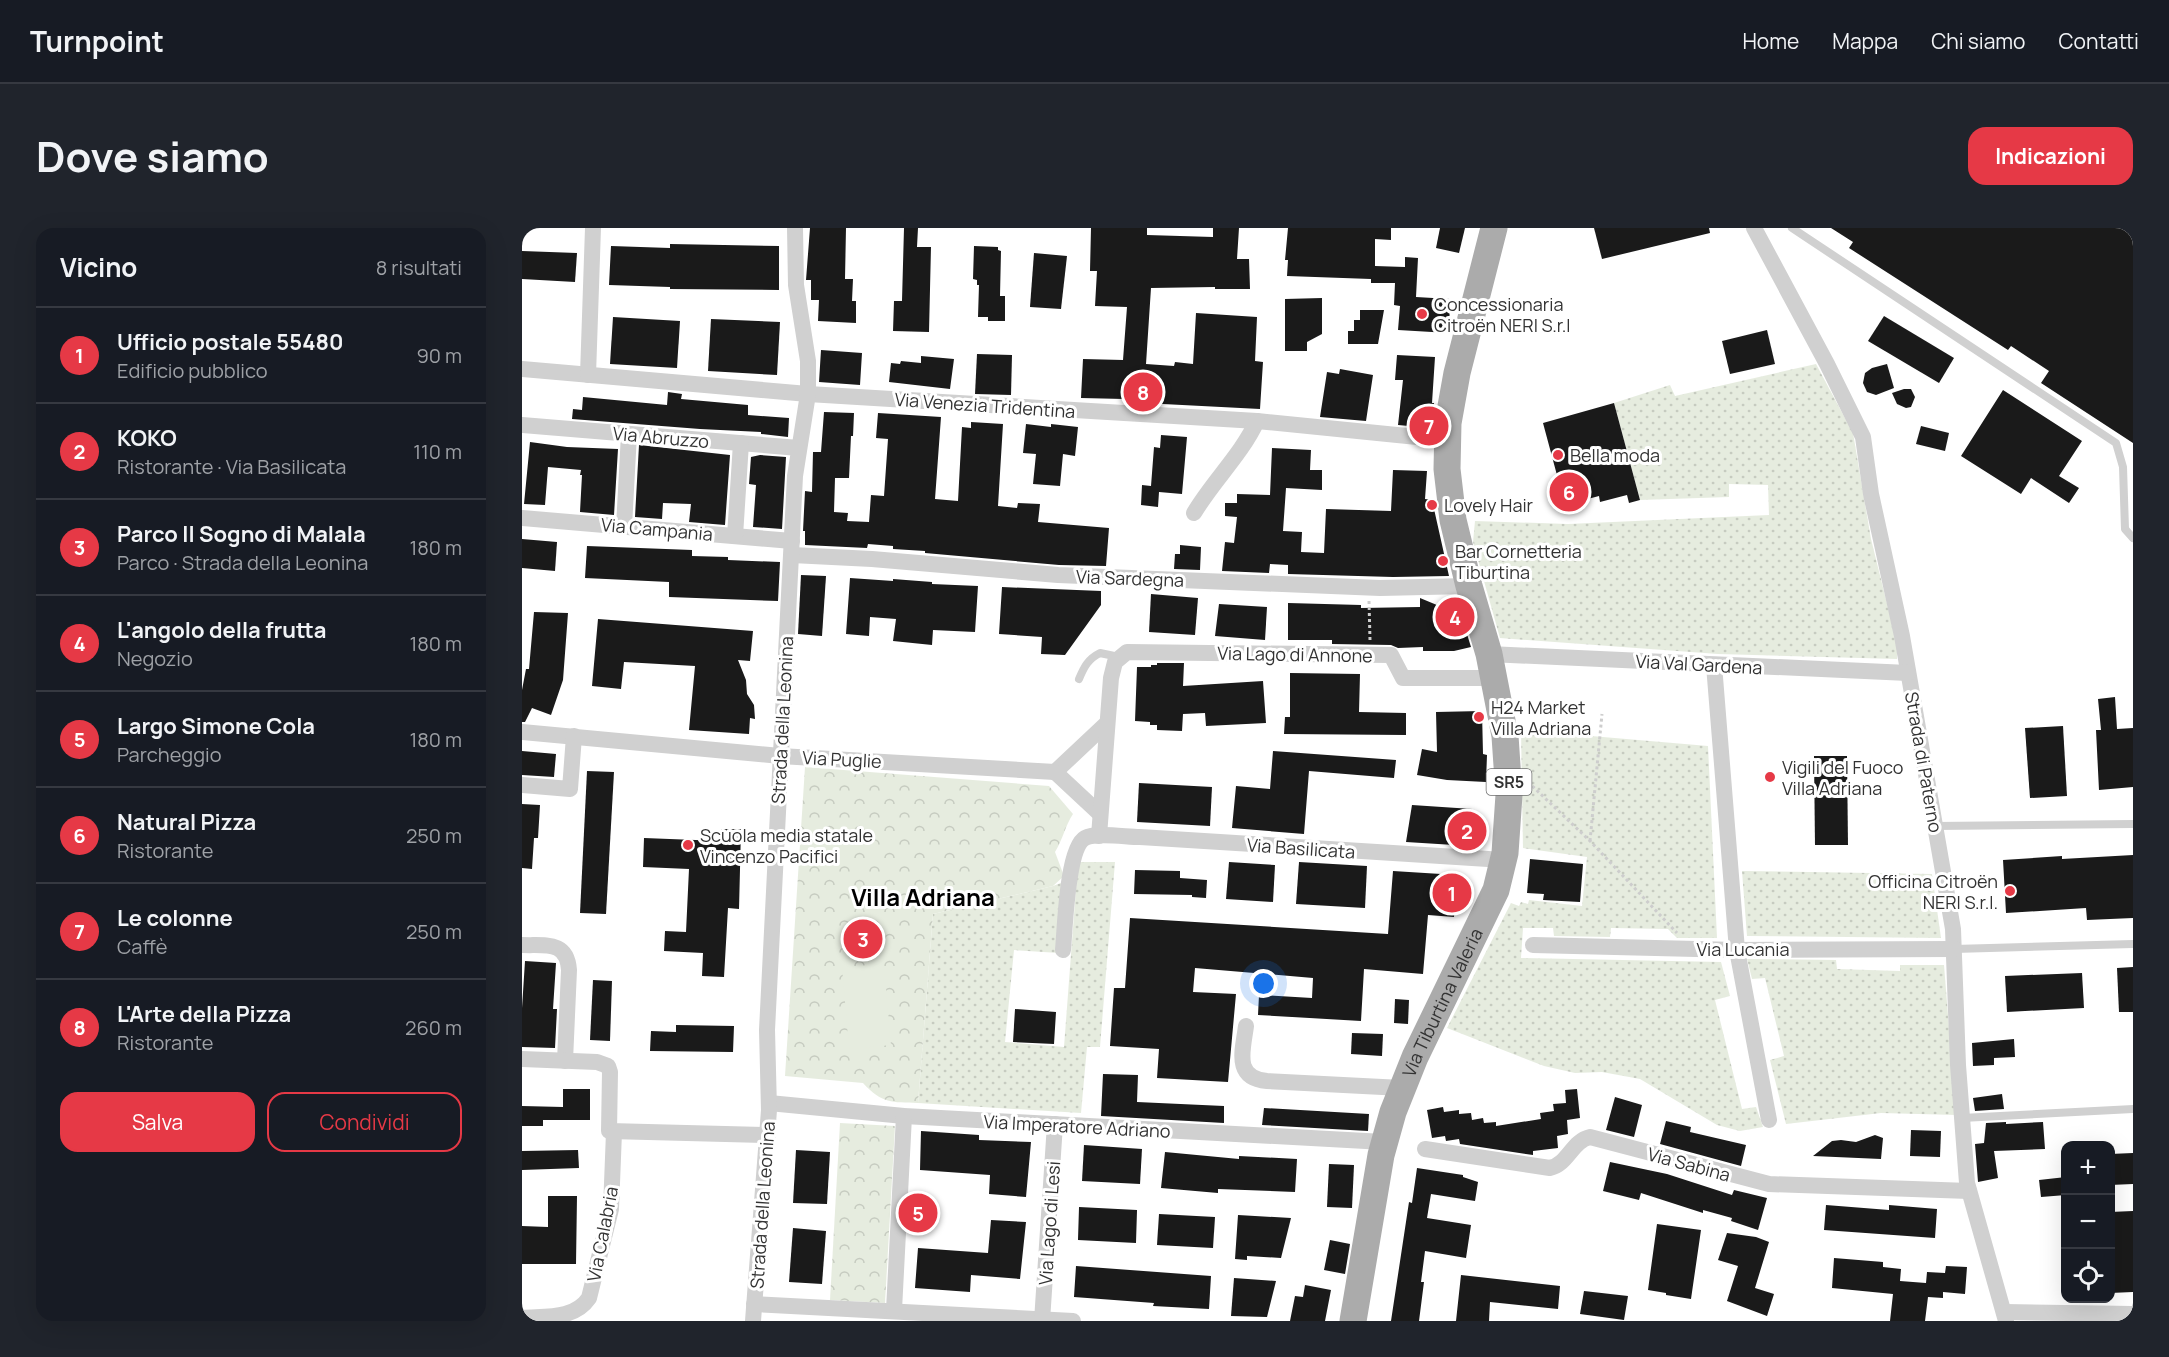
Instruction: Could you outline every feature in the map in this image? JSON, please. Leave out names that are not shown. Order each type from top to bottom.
[{"type":"main road","name":"Via Tiburtina Valeria","points":[[1353,1321],[1384,1142],[1415,1057],[1496,890],[1504,860],[1509,805],[1508,762],[1492,666],[1469,586],[1450,505],[1446,469],[1450,407],[1460,355],[1494,228]]},
{"type":"street","points":[[588,375],[593,228]]},
{"type":"street","name":"Strada della Leonina","points":[[753,1321],[768,1135],[767,1030],[795,476],[808,394],[807,351],[795,278],[795,228]]},
{"type":"street","name":"Strada di Paterno","points":[[1754,228],[1827,364],[1863,437],[1953,929],[1962,1118],[1969,1191],[2005,1317]]},
{"type":"street","name":"Via Venezia Tridentina","points":[[522,369],[808,394],[1257,421],[1447,440]]},
{"type":"street","points":[[1194,513],[1213,483],[1246,443],[1257,421]]},
{"type":"street","name":"Via Abruzzo","points":[[522,426],[799,448]]},
{"type":"street","points":[[624,526],[629,434]]},
{"type":"street","points":[[735,536],[741,443]]},
{"type":"street","name":"Via Campania","points":[[522,518],[735,536],[792,548]]},
{"type":"street","name":"Via Sardegna","points":[[792,548],[872,559],[1058,575],[1369,587],[1469,586]]},
{"type":"street","name":"Via Lago di Annone","points":[[1119,657],[1131,651],[1391,655],[1403,678],[1492,666]]},
{"type":"street","points":[[1063,950],[1070,874],[1075,851],[1084,839],[1099,836],[1111,674],[1119,657]]},
{"type":"street","points":[[1714,665],[1737,950],[1769,1120]]},
{"type":"street","name":"Via Val Gardena","points":[[1492,666],[1714,665],[1908,673]]},
{"type":"street","points":[[1099,813],[1055,772],[1106,724]]},
{"type":"street","name":"Via Puglie","points":[[522,732],[780,756],[1055,772]]},
{"type":"street","points":[[522,785],[570,789],[574,736]]},
{"type":"street","name":"Via Basilicata","points":[[1099,836],[1504,860]]},
{"type":"street","points":[[522,945],[557,947],[564,952],[569,970],[565,1061],[522,1059]]},
{"type":"street","name":"Via Lucania","points":[[1533,945],[1737,950],[1954,949]]},
{"type":"street","points":[[1246,1026],[1242,1062],[1245,1071],[1252,1077],[1267,1081],[1402,1088]]},
{"type":"street","name":"Via Calabria","points":[[522,1318],[571,1313],[579,1309],[589,1298],[611,1209],[612,1131],[609,1068],[600,1063],[565,1061]]},
{"type":"street","name":"Via Imperatore Adriano","points":[[769,1103],[904,1116],[1384,1142]]},
{"type":"street","points":[[894,1310],[904,1116]]},
{"type":"street","name":"Via Lago di Lesi","points":[[1042,1320],[1055,1124]]},
{"type":"street","points":[[612,1131],[768,1135]]},
{"type":"street","name":"Via Sabina","points":[[1425,1149],[1550,1168],[1558,1165],[1582,1140],[1590,1137],[1769,1184],[1969,1191]]},
{"type":"street","points":[[754,1304],[840,1315],[894,1310],[1073,1321]]},
{"type":"street","points":[[2005,1317],[2133,1314]]},
{"type":"lane","points":[[1792,228],[2116,443],[2123,467],[2125,529],[2133,538]]},
{"type":"lane","points":[[1079,679],[1083,668],[1091,658],[1100,653],[1119,657]]},
{"type":"lane","points":[[1935,826],[2133,824]]},
{"type":"lane","points":[[1954,949],[2133,944]]},
{"type":"lane","points":[[1962,1118],[2133,1109]]},
{"type":"path","points":[[1369,587],[1370,655]]},
{"type":"path","points":[[1590,841],[1602,714]]},
{"type":"path","points":[[1508,762],[1590,841],[1692,949]]},
{"type":"green space","points":[[1816,364],[1853,433],[1871,539],[1897,644],[1897,659],[1718,654],[1500,638],[1473,542],[1475,521],[1568,524],[1769,515],[1768,485],[1729,484],[1729,497],[1640,500],[1614,403],[1670,385],[1675,396]]},
{"type":"green space","points":[[1521,730],[1708,746],[1717,938],[1677,938],[1668,929],[1611,928],[1610,937],[1554,936],[1553,928],[1523,928],[1521,958],[1721,962],[1730,996],[1715,1000],[1742,1109],[1756,1107],[1763,1127],[1740,1131],[1717,1125],[1640,1079],[1602,1072],[1575,1073],[1544,1066],[1447,1028],[1511,903],[1519,906],[1521,902],[1528,904],[1529,900],[1582,906],[1587,857],[1523,848]]},
{"type":"green space","points":[[805,767],[1049,786],[1073,814],[1055,852],[1064,876],[1053,886],[933,914],[918,1103],[888,1101],[876,1095],[863,1083],[785,1076]]},
{"type":"green space","points":[[1078,862],[1115,862],[1100,1047],[1087,1047],[1081,1113],[918,1103],[933,914],[1066,881],[1059,953],[1014,950],[1005,1042],[1064,1047]]},
{"type":"green space","points":[[1742,871],[1932,874],[1941,938],[1747,936]]},
{"type":"green space","points":[[1747,959],[1836,960],[1837,969],[1900,971],[1900,965],[1944,965],[1956,1115],[1881,1113],[1786,1124],[1770,1060],[1784,1056],[1765,978],[1752,979]]},
{"type":"green space","points":[[884,964],[891,1045],[849,1049],[842,967]]},
{"type":"green space","points":[[840,1123],[895,1126],[885,1303],[830,1300]]},
{"type":"building","points":[[810,228],[846,228],[845,279],[853,279],[852,301],[856,301],[856,323],[818,321],[819,300],[811,300],[811,280],[806,280]]},
{"type":"building","points":[[904,228],[918,228],[917,247],[931,247],[929,332],[893,331],[894,301],[902,301]]},
{"type":"building","points":[[1091,228],[1147,228],[1147,235],[1213,237],[1213,228],[1239,228],[1237,259],[1249,259],[1250,289],[1151,288],[1146,364],[1174,366],[1175,362],[1193,364],[1196,313],[1257,317],[1255,361],[1263,362],[1260,409],[1081,398],[1083,359],[1123,360],[1127,307],[1095,306],[1097,271],[1090,271]]},
{"type":"building","points":[[1288,228],[1391,228],[1391,240],[1375,239],[1375,266],[1405,267],[1405,257],[1418,258],[1416,297],[1450,299],[1449,333],[1398,330],[1400,306],[1394,305],[1395,283],[1371,283],[1371,279],[1287,276],[1288,260],[1285,260]]},
{"type":"building","points":[[1440,228],[1465,228],[1459,253],[1436,248]]},
{"type":"building","points":[[1594,228],[1709,228],[1710,233],[1602,259]]},
{"type":"building","points":[[1831,228],[2133,228],[2133,443],[2041,383],[2049,371],[2011,346],[2008,350],[1849,248],[1853,242]]},
{"type":"building","points":[[670,244],[779,246],[779,290],[670,289],[670,287],[609,285],[611,246],[670,248]]},
{"type":"building","points":[[974,246],[998,247],[1001,251],[1000,296],[1005,296],[1005,321],[988,321],[988,317],[978,317],[979,285],[977,285],[977,280],[973,279]]},
{"type":"building","points":[[522,251],[577,253],[575,282],[522,279]]},
{"type":"building","points":[[1034,253],[1067,256],[1061,309],[1030,307]]},
{"type":"building","points":[[1322,298],[1322,334],[1307,342],[1307,351],[1285,351],[1285,299]]},
{"type":"building","points":[[1360,310],[1384,310],[1378,344],[1348,344],[1348,331],[1354,331],[1354,320],[1360,320]]},
{"type":"building","points":[[1884,316],[1954,358],[1939,383],[1868,341]]},
{"type":"building","points":[[613,317],[680,321],[677,368],[610,364]]},
{"type":"building","points":[[711,319],[780,322],[777,375],[708,371]]},
{"type":"building","points":[[1767,330],[1775,364],[1730,374],[1722,341]]},
{"type":"building","points":[[821,350],[862,353],[860,385],[819,382]]},
{"type":"building","points":[[977,354],[1012,355],[1011,395],[975,394]]},
{"type":"building","points":[[1397,355],[1435,357],[1431,428],[1398,425],[1403,380],[1395,380]]},
{"type":"building","points":[[921,356],[954,359],[950,389],[889,382],[891,363],[900,364],[901,361],[921,363]]},
{"type":"building","points":[[1887,364],[1894,388],[1876,395],[1867,392],[1863,383],[1865,373],[1872,368]]},
{"type":"building","points":[[1340,369],[1373,375],[1366,421],[1320,417],[1327,372],[1339,374]]},
{"type":"building","points":[[1911,389],[1915,397],[1911,407],[1906,408],[1897,404],[1892,393]]},
{"type":"building","points":[[2003,390],[2082,441],[2059,476],[2079,488],[2069,503],[2031,478],[2021,494],[1961,456]]},
{"type":"building","points":[[668,392],[682,394],[681,399],[748,405],[748,415],[789,418],[788,437],[761,434],[761,432],[572,419],[573,409],[582,410],[583,397],[667,405]]},
{"type":"building","points":[[1614,403],[1640,500],[1629,503],[1627,495],[1600,502],[1599,496],[1565,505],[1543,423]]},
{"type":"building","points":[[824,412],[854,413],[849,478],[835,478],[834,512],[848,513],[847,521],[869,522],[871,495],[884,496],[888,439],[876,438],[878,413],[941,417],[935,499],[958,501],[962,427],[971,428],[971,422],[1003,424],[998,506],[1017,508],[1018,503],[1040,504],[1038,522],[1109,528],[1106,566],[1059,565],[925,553],[925,551],[893,549],[893,546],[868,544],[867,548],[805,545],[805,531],[803,531],[805,491],[812,492],[813,452],[821,452]]},
{"type":"building","points":[[1026,424],[1078,427],[1075,456],[1063,454],[1060,486],[1033,484],[1036,454],[1023,453]]},
{"type":"building","points":[[1921,426],[1949,433],[1945,451],[1916,444]]},
{"type":"building","points":[[1161,435],[1187,437],[1182,494],[1159,492],[1158,507],[1141,505],[1142,485],[1151,486],[1154,447],[1160,448]]},
{"type":"building","points":[[530,442],[567,447],[618,449],[614,515],[580,512],[581,470],[548,467],[545,505],[524,504]]},
{"type":"building","points":[[639,445],[730,455],[725,525],[689,522],[691,504],[663,503],[662,519],[635,517]]},
{"type":"building","points":[[1272,448],[1311,450],[1310,470],[1322,470],[1322,490],[1286,488],[1283,531],[1302,532],[1301,552],[1324,553],[1326,509],[1391,511],[1393,470],[1427,471],[1425,499],[1432,500],[1449,576],[1288,574],[1288,565],[1270,564],[1269,573],[1222,571],[1225,542],[1234,543],[1237,517],[1225,516],[1225,503],[1237,503],[1237,494],[1270,495]]},
{"type":"building","points":[[760,455],[786,457],[782,529],[753,527],[756,485],[749,484],[751,457]]},
{"type":"building","points":[[522,539],[557,542],[555,571],[522,568]]},
{"type":"building","points":[[1180,545],[1201,547],[1200,570],[1174,569],[1175,554],[1180,554]]},
{"type":"building","points":[[587,546],[692,550],[692,556],[780,562],[778,601],[669,597],[669,582],[585,578]]},
{"type":"building","points":[[801,575],[826,576],[822,636],[798,634]]},
{"type":"building","points":[[850,578],[978,586],[975,632],[933,630],[932,645],[893,641],[896,619],[870,617],[869,636],[846,634]]},
{"type":"building","points":[[1002,587],[1101,591],[1101,605],[1065,655],[1041,654],[1042,637],[999,634]]},
{"type":"building","points":[[1151,594],[1198,598],[1195,635],[1149,632]]},
{"type":"building","points":[[1420,598],[1461,615],[1471,647],[1454,651],[1423,651],[1423,647],[1398,648],[1391,645],[1332,644],[1332,640],[1288,640],[1288,603],[1361,605],[1361,608],[1420,607]]},
{"type":"building","points":[[1219,604],[1267,607],[1265,640],[1215,636]]},
{"type":"building","points":[[534,612],[568,613],[563,680],[551,715],[532,708],[525,722],[522,722],[522,690],[526,669],[529,669]]},
{"type":"building","points":[[598,619],[753,631],[750,661],[738,660],[746,680],[747,694],[754,705],[755,719],[750,718],[749,734],[689,730],[695,666],[624,662],[621,689],[592,686]]},
{"type":"building","points":[[1157,663],[1184,663],[1183,686],[1263,681],[1266,723],[1206,726],[1205,713],[1183,714],[1182,731],[1157,730],[1157,725],[1150,725],[1150,722],[1135,721],[1137,667],[1151,667]]},
{"type":"building","points":[[1290,673],[1360,674],[1359,712],[1406,713],[1406,735],[1284,734],[1285,717],[1290,717]]},
{"type":"building","points":[[2115,697],[2117,729],[2133,728],[2133,787],[2099,790],[2096,730],[2101,730],[2098,699]]},
{"type":"building","points":[[1482,711],[1483,754],[1487,755],[1486,782],[1447,780],[1417,775],[1422,749],[1437,752],[1436,712]]},
{"type":"building","points":[[2063,726],[2067,796],[2030,798],[2025,728]]},
{"type":"building","points":[[522,751],[556,754],[554,777],[522,775]]},
{"type":"building","points":[[1273,751],[1396,760],[1394,778],[1309,771],[1304,834],[1232,828],[1236,786],[1270,789]]},
{"type":"building","points":[[1814,756],[1847,756],[1848,845],[1815,845]]},
{"type":"building","points":[[587,771],[614,772],[606,914],[580,913]]},
{"type":"building","points":[[1139,783],[1212,787],[1210,826],[1137,822]]},
{"type":"building","points":[[522,804],[540,805],[538,838],[534,838],[532,869],[522,868]]},
{"type":"building","points":[[1412,805],[1472,809],[1470,846],[1406,842]]},
{"type":"building","points":[[721,829],[741,829],[739,909],[728,908],[724,977],[702,976],[703,953],[664,951],[665,931],[686,932],[689,869],[643,867],[644,838],[721,841]]},
{"type":"building","points":[[2133,855],[2133,918],[2087,920],[2086,908],[2006,913],[2003,860]]},
{"type":"building","points":[[1530,859],[1583,864],[1580,902],[1543,900],[1544,894],[1527,893]]},
{"type":"building","points":[[1229,862],[1275,865],[1273,902],[1226,899]]},
{"type":"building","points":[[1299,862],[1367,866],[1365,908],[1296,904]]},
{"type":"building","points":[[1135,870],[1180,871],[1180,878],[1207,880],[1206,898],[1192,897],[1192,895],[1134,894]]},
{"type":"building","points":[[1393,871],[1457,875],[1454,917],[1428,915],[1423,974],[1364,969],[1361,1021],[1258,1015],[1259,995],[1312,998],[1313,978],[1195,968],[1193,992],[1236,994],[1228,1082],[1157,1078],[1159,1049],[1110,1046],[1114,988],[1125,988],[1130,918],[1388,934]]},
{"type":"building","points":[[525,961],[556,963],[553,1009],[557,1009],[555,1048],[522,1047]]},
{"type":"building","points":[[2133,967],[2133,1012],[2119,1012],[2117,968]]},
{"type":"building","points":[[2082,973],[2084,1008],[2007,1012],[2005,976]]},
{"type":"building","points":[[593,980],[612,981],[610,1041],[590,1040]]},
{"type":"building","points":[[1395,999],[1409,1000],[1408,1024],[1394,1023]]},
{"type":"building","points":[[1015,1009],[1056,1012],[1054,1044],[1013,1042]]},
{"type":"building","points":[[676,1025],[734,1026],[733,1052],[650,1051],[651,1031],[676,1032]]},
{"type":"building","points":[[1352,1033],[1383,1034],[1382,1056],[1351,1054]]},
{"type":"building","points":[[2014,1039],[2015,1057],[1994,1058],[1994,1065],[1973,1066],[1972,1043]]},
{"type":"building","points":[[1103,1074],[1138,1075],[1137,1102],[1224,1106],[1224,1123],[1101,1116]]},
{"type":"building","points":[[563,1089],[590,1089],[590,1120],[543,1120],[543,1126],[522,1126],[522,1106],[563,1107]]},
{"type":"building","points":[[1577,1089],[1580,1118],[1567,1120],[1568,1134],[1557,1136],[1558,1148],[1533,1151],[1533,1155],[1460,1144],[1459,1139],[1446,1141],[1445,1136],[1432,1138],[1427,1110],[1443,1107],[1444,1112],[1459,1110],[1459,1114],[1471,1113],[1472,1120],[1483,1118],[1484,1123],[1496,1122],[1496,1126],[1541,1119],[1540,1113],[1554,1111],[1553,1104],[1566,1103],[1565,1090]]},
{"type":"building","points":[[2002,1094],[2004,1109],[1975,1111],[1973,1098]]},
{"type":"building","points":[[1615,1097],[1642,1105],[1634,1137],[1606,1130]]},
{"type":"building","points":[[1264,1108],[1369,1114],[1368,1131],[1262,1125]]},
{"type":"building","points":[[1666,1121],[1691,1127],[1690,1132],[1746,1145],[1741,1166],[1660,1144]]},
{"type":"building","points":[[2006,1122],[2006,1124],[2043,1122],[2045,1149],[1994,1151],[1998,1178],[1978,1182],[1975,1144],[1984,1143],[1986,1123]]},
{"type":"building","points":[[1911,1130],[1941,1131],[1940,1157],[1910,1156]]},
{"type":"building","points":[[921,1131],[979,1135],[979,1140],[1031,1142],[1026,1197],[989,1194],[990,1175],[920,1170]]},
{"type":"building","points":[[1875,1135],[1883,1138],[1881,1159],[1813,1156],[1832,1141],[1856,1142]]},
{"type":"building","points":[[1084,1145],[1142,1149],[1140,1184],[1082,1181]]},
{"type":"building","points":[[578,1150],[579,1168],[522,1170],[522,1151]]},
{"type":"building","points":[[796,1150],[830,1152],[827,1204],[793,1203]]},
{"type":"building","points":[[1165,1152],[1239,1159],[1239,1156],[1297,1159],[1295,1192],[1218,1189],[1218,1193],[1161,1188]]},
{"type":"building","points":[[2133,1153],[2133,1184],[2115,1185],[2115,1154]]},
{"type":"building","points":[[1610,1162],[1667,1174],[1732,1195],[1734,1190],[1767,1198],[1758,1230],[1731,1221],[1732,1218],[1703,1210],[1703,1213],[1641,1193],[1639,1200],[1603,1191]]},
{"type":"building","points":[[1329,1164],[1354,1165],[1352,1208],[1327,1207]]},
{"type":"building","points":[[1417,1168],[1463,1175],[1463,1177],[1478,1182],[1475,1201],[1431,1194],[1427,1218],[1471,1225],[1466,1258],[1425,1251],[1419,1321],[1391,1321],[1409,1202],[1412,1203]]},
{"type":"building","points":[[2061,1178],[2061,1195],[2041,1197],[2039,1180]]},
{"type":"building","points":[[548,1196],[577,1196],[576,1264],[522,1264],[522,1226],[548,1227]]},
{"type":"building","points":[[1826,1205],[1889,1210],[1889,1205],[1937,1209],[1935,1238],[1824,1230]]},
{"type":"building","points":[[1079,1207],[1137,1210],[1136,1243],[1078,1240]]},
{"type":"building","points":[[2133,1211],[2133,1292],[2115,1293],[2115,1212]]},
{"type":"building","points":[[1159,1214],[1215,1217],[1213,1248],[1157,1245]]},
{"type":"building","points":[[1238,1215],[1291,1218],[1281,1258],[1247,1256],[1247,1260],[1235,1259]]},
{"type":"building","points":[[991,1220],[1026,1222],[1020,1279],[971,1275],[970,1292],[915,1288],[918,1248],[988,1253]]},
{"type":"building","points":[[1657,1224],[1701,1230],[1691,1299],[1648,1290]]},
{"type":"building","points":[[793,1228],[826,1231],[822,1284],[789,1282]]},
{"type":"building","points":[[1727,1233],[1756,1237],[1769,1242],[1755,1288],[1774,1294],[1767,1316],[1727,1301],[1738,1266],[1718,1260]]},
{"type":"building","points":[[1330,1240],[1350,1244],[1345,1274],[1324,1270]]},
{"type":"building","points":[[1834,1258],[1883,1262],[1883,1267],[1901,1269],[1900,1281],[1926,1283],[1927,1272],[1945,1273],[1946,1266],[1967,1267],[1965,1294],[1943,1292],[1943,1298],[1928,1297],[1925,1321],[1890,1321],[1893,1294],[1832,1288]]},
{"type":"building","points":[[1076,1266],[1211,1276],[1209,1309],[1153,1306],[1154,1303],[1074,1297]]},
{"type":"building","points":[[1461,1275],[1560,1286],[1558,1309],[1490,1302],[1489,1321],[1456,1321]]},
{"type":"building","points":[[1234,1278],[1276,1281],[1267,1317],[1231,1316]]},
{"type":"building","points":[[1305,1285],[1331,1290],[1325,1321],[1290,1321],[1295,1296],[1303,1297]]},
{"type":"building","points":[[1584,1291],[1628,1296],[1624,1320],[1580,1314]]},
{"type":"place","name":"Concessionaria Citroën NERI S.r.l","points":[[1422,314]]},
{"type":"place","name":"L'Arte della Pizza","points":[[1143,392]]},
{"type":"place","name":"Le colonne","points":[[1429,426]]},
{"type":"place","name":"Bella moda","points":[[1558,455]]},
{"type":"place","name":"Natural Pizza","points":[[1569,492]]},
{"type":"place","name":"Lovely Hair","points":[[1432,505]]},
{"type":"place","name":"Bar Cornetteria Tiburtina","points":[[1443,561]]},
{"type":"place","name":"L'angolo della frutta","points":[[1455,617]]},
{"type":"place","name":"H24 Market Villa Adriana","points":[[1479,717]]},
{"type":"place","name":"Vigili del Fuoco Villa Adriana","points":[[1770,777]]},
{"type":"place","name":"KOKO","points":[[1467,831]]},
{"type":"place","name":"Scuola media statale Vincenzo Pacifici","points":[[688,845]]},
{"type":"place","name":"Officina Citroën NERI S.r.l.","points":[[2010,891]]},
{"type":"place","name":"Ufficio postale 55480","points":[[1452,893]]},
{"type":"place","name":"Parco Il Sogno di Malala","points":[[863,939]]},
{"type":"place","name":"Largo Simone Cola","points":[[918,1213]]},
{"type":"district","name":"Villa Adriana","points":[[923,896]]}]
